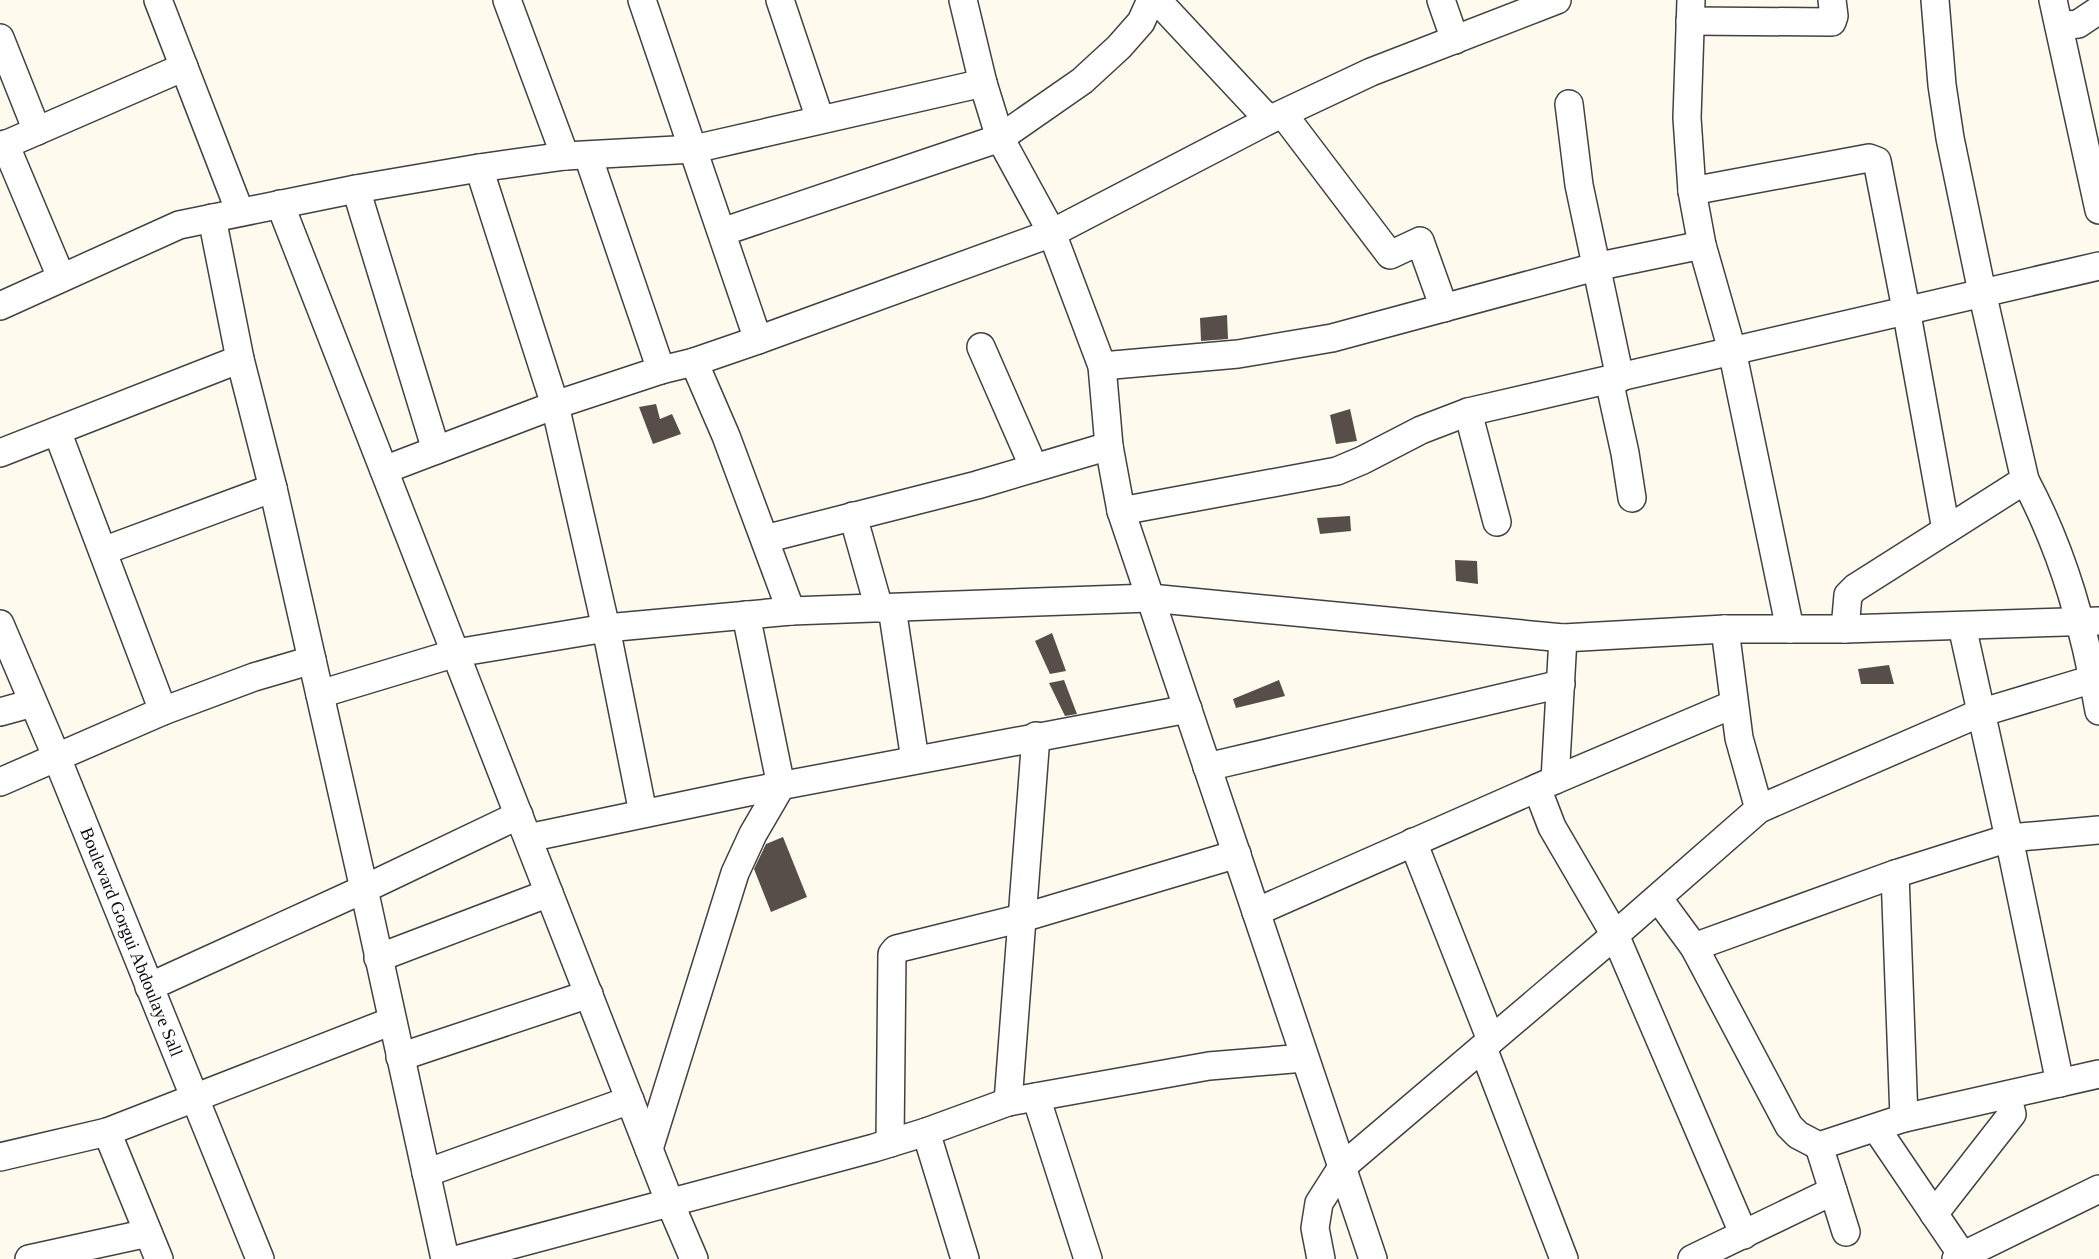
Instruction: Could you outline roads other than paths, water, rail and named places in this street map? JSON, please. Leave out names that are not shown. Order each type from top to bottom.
[{"type":"street","points":[[158,0],[240,212]]},
{"type":"street","points":[[507,0],[577,156],[661,369]]},
{"type":"street","points":[[642,0],[758,340]]},
{"type":"street","points":[[780,0],[820,119]]},
{"type":"street","points":[[963,0],[982,83],[1000,138],[1052,233],[1102,366],[1109,446],[1121,511],[1373,1259]]},
{"type":"street","points":[[722,232],[1000,138],[1082,81],[1141,22],[1151,0]]},
{"type":"street","points":[[1157,0],[1276,117],[1390,255],[1420,242],[1444,308]]},
{"type":"street","points":[[1441,0],[1455,40]]},
{"type":"street","points":[[384,470],[555,405],[661,369],[694,362],[758,340],[1052,233],[1276,117],[1371,72],[1557,0]]},
{"type":"street","points":[[1790,629],[1732,350],[1702,244],[1692,191],[1687,118],[1690,11],[1832,22],[1834,16],[1832,0]]},
{"type":"street","points":[[1935,0],[1942,85],[1950,138],[2025,480],[2090,622],[2093,679],[2099,711]]},
{"type":"street","points":[[2054,0],[2095,172],[2099,210]]},
{"type":"street","points":[[2059,26],[2078,24],[2099,10]]},
{"type":"street","points":[[0,38],[37,131]]},
{"type":"street","points":[[61,277],[3,146],[184,67]]},
{"type":"street","points":[[0,306],[179,225],[356,189],[479,168],[577,156],[694,149],[982,83]]},
{"type":"street","points":[[1569,104],[1579,184],[1614,379],[1632,498]]},
{"type":"street","points":[[1692,191],[1869,158],[1876,161],[1906,309],[1946,530]]},
{"type":"street","points":[[479,168],[555,405],[606,628],[643,813]]},
{"type":"street","points":[[356,189],[436,450]]},
{"type":"street","points":[[280,204],[670,1203],[694,1259]]},
{"type":"street","points":[[212,218],[240,359],[273,488],[320,694],[445,1259]]},
{"type":"street","points":[[1102,366],[1238,354],[1305,343],[1595,267],[1702,244]]},
{"type":"street","points":[[1121,511],[1337,471],[1421,430],[1468,412],[2099,266]]},
{"type":"street","points":[[981,347],[1034,468]]},
{"type":"street","points":[[0,453],[240,359]]},
{"type":"street","points":[[694,362],[726,436],[792,611]]},
{"type":"street","points":[[1468,412],[1497,522]]},
{"type":"street","points":[[57,431],[163,711]]},
{"type":"street","points":[[765,539],[977,485],[1109,446]]},
{"type":"street","points":[[1845,629],[1848,595],[1855,588],[2025,480]]},
{"type":"street","points":[[103,551],[273,488]]},
{"type":"street","points":[[853,516],[885,608],[915,760]]},
{"type":"street","points":[[320,694],[456,653],[606,628],[792,611],[1150,598],[1563,638],[1725,629],[1845,629],[2090,622]]},
{"type":"street","points":[[649,1149],[735,873],[753,834],[781,786],[746,615]]},
{"type":"street","name":"Boulevard Gorgui Abdoulaye Sall","points":[[0,624],[6,657],[33,703],[57,758],[260,1259]]},
{"type":"street","points":[[1962,626],[2060,1083]]},
{"type":"street","points":[[1725,629],[1739,738],[1759,809]]},
{"type":"street","points":[[1563,638],[1561,684],[1546,784],[1552,827],[1615,935],[1744,1234]]},
{"type":"street","points":[[0,782],[163,711],[254,677],[312,660]]},
{"type":"street","points":[[1321,1259],[1315,1228],[1319,1203],[1342,1167],[1615,935],[1759,809],[1980,713],[2093,679]]},
{"type":"street","points":[[1207,767],[1561,684]]},
{"type":"street","points":[[0,712],[33,703]]},
{"type":"street","points":[[1256,912],[1734,704]]},
{"type":"street","points":[[149,987],[364,889],[524,827],[643,813],[1036,736],[1188,709]]},
{"type":"street","points":[[1008,1102],[1036,736]]},
{"type":"street","points":[[1694,947],[1896,874],[2009,838],[2099,830]]},
{"type":"street","points":[[1413,842],[1564,1259]]},
{"type":"street","points":[[890,1143],[892,954],[896,949],[1022,918],[1237,854]]},
{"type":"street","points":[[1896,874],[1904,1118]]},
{"type":"street","points":[[378,958],[549,893]]},
{"type":"street","points":[[1658,898],[1694,947],[1789,1126],[1798,1135],[1819,1146],[1846,1232]]},
{"type":"street","points":[[400,1057],[589,994]]},
{"type":"street","points":[[0,1157],[107,1132],[392,1021]]},
{"type":"street","points":[[459,1259],[538,1249],[670,1203],[890,1143],[1008,1102],[1209,1066],[1304,1058]]},
{"type":"street","points":[[1819,1146],[1904,1118],[2099,1074]]},
{"type":"street","points":[[1934,1214],[2012,1114],[2007,1095]]},
{"type":"street","points":[[1036,1097],[1088,1259]]},
{"type":"street","points":[[426,1173],[630,1100]]},
{"type":"street","points":[[1876,1128],[1934,1214],[1969,1255],[2099,1189]]},
{"type":"street","points":[[107,1132],[159,1259]]},
{"type":"street","points":[[926,1132],[965,1259]]},
{"type":"street","points":[[1692,1259],[1833,1191]]},
{"type":"street","points":[[29,1259],[148,1233]]}]
